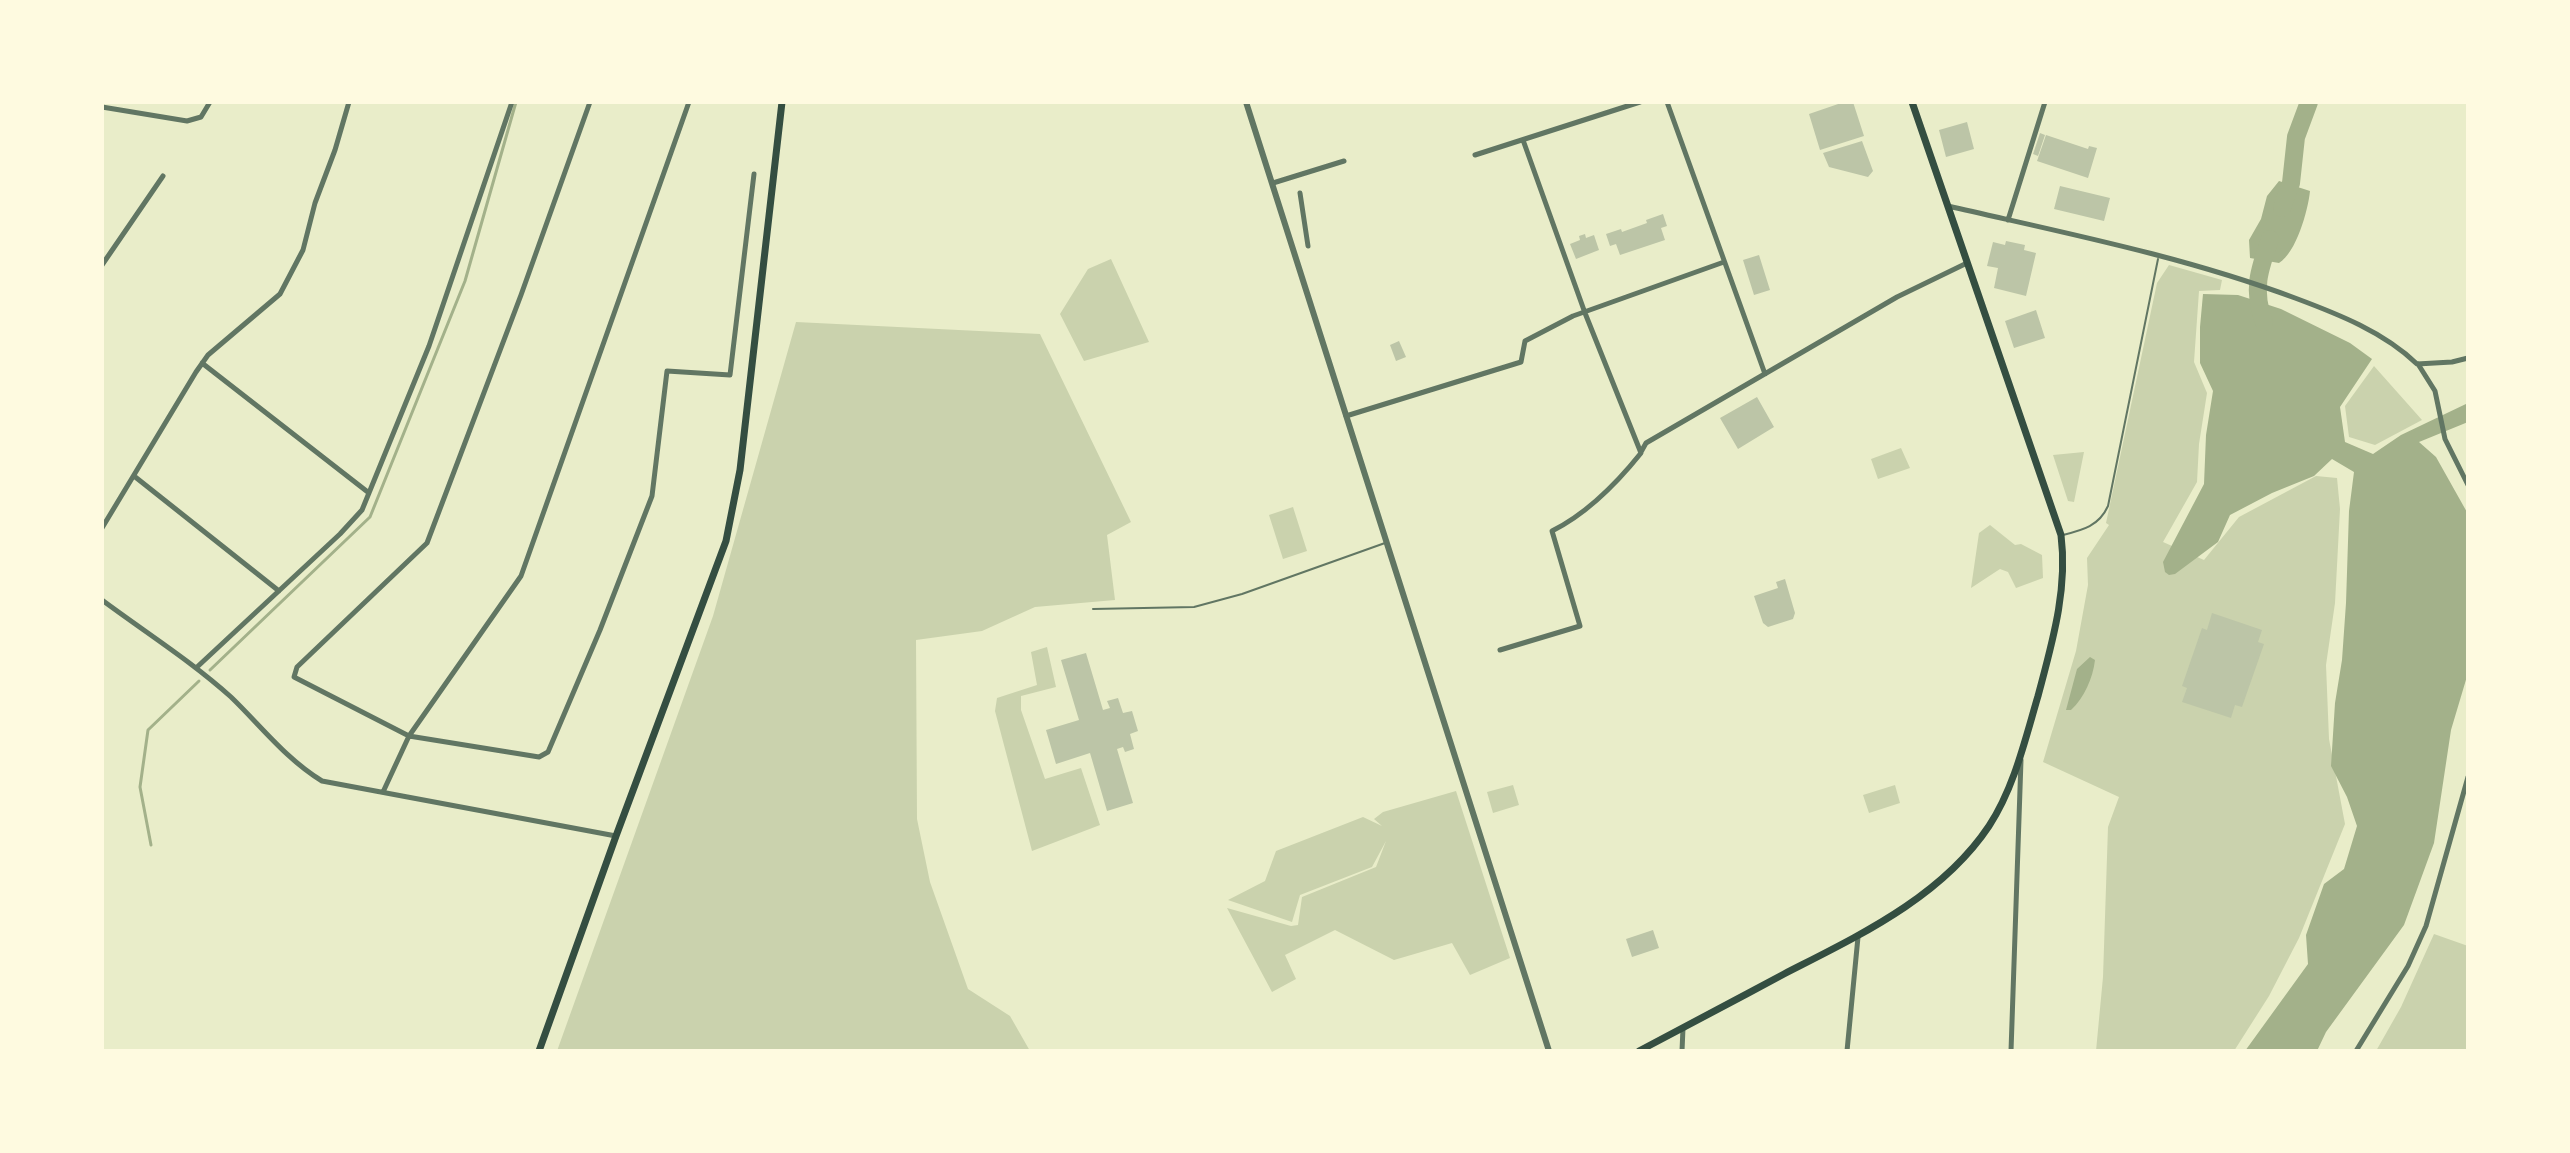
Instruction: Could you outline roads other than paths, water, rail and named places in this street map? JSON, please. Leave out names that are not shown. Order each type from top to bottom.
[{"type":"main road","points":[[539,1051],[726,541],[740,470],[782,102]]},
{"type":"main road","points":[[1639,1051],[1858,937],[1913,902],[1962,858],[1987,830],[2020,756],[2055,634],[2064,555],[2061,535],[1912,102]]},
{"type":"street","points":[[102,107],[187,121],[201,117],[210,102]]},
{"type":"street","points":[[102,528],[208,355],[280,294],[303,250],[315,203],[349,102]]},
{"type":"street","points":[[196,668],[362,510],[429,346],[512,102]]},
{"type":"street","points":[[590,102],[427,543],[297,667],[294,677],[409,736],[539,757],[548,752],[652,496],[667,371],[730,375],[754,174]]},
{"type":"street","points":[[383,792],[409,736],[521,576],[689,102]]},
{"type":"street","points":[[1246,102],[1549,1051]]},
{"type":"street","points":[[1475,155],[1640,102]]},
{"type":"street","points":[[1667,102],[1765,374]]},
{"type":"street","points":[[2008,220],[2045,102]]},
{"type":"street","points":[[1523,140],[1585,313],[1641,453]]},
{"type":"street","points":[[1273,183],[1344,161]]},
{"type":"street","points":[[102,265],[163,176]]},
{"type":"street","points":[[1300,193],[1308,246]]},
{"type":"street","points":[[1948,206],[2158,254],[2239,278],[2354,322],[2399,346],[2427,377],[2440,408],[2445,439],[2468,485]]},
{"type":"street","points":[[1346,416],[1521,362],[1525,341],[1557,323],[1724,262]]},
{"type":"street","points":[[1500,650],[1580,626],[1552,531],[1574,520],[1621,477],[1646,443],[1897,297],[1967,263]]},
{"type":"street","points":[[2417,364],[2468,358]]},
{"type":"street","points":[[202,363],[369,493]]},
{"type":"street","points":[[134,476],[279,591]]},
{"type":"street","points":[[102,600],[196,668],[230,697],[300,767],[322,781],[616,836]]},
{"type":"street","points":[[2011,1051],[2022,777],[2020,756]]},
{"type":"street","points":[[2356,1051],[2408,966],[2426,926],[2468,777]]},
{"type":"street","points":[[1847,1051],[1858,937]]},
{"type":"street","points":[[1682,1051],[1683,1028]]},
{"type":"lane","points":[[2061,535],[2101,521],[2108,506],[2158,254]]},
{"type":"lane","points":[[1093,609],[1194,607],[1242,594],[1386,543]]},
{"type":"waterway","points":[[210,670],[370,517],[465,281],[516,102]]},
{"type":"waterway","points":[[2282,208],[2291,183],[2296,137],[2309,102]]},
{"type":"waterway","points":[[2264,322],[2258,300],[2258,280],[2270,239]]},
{"type":"waterway","points":[[151,845],[140,787],[148,730],[199,681]]}]
